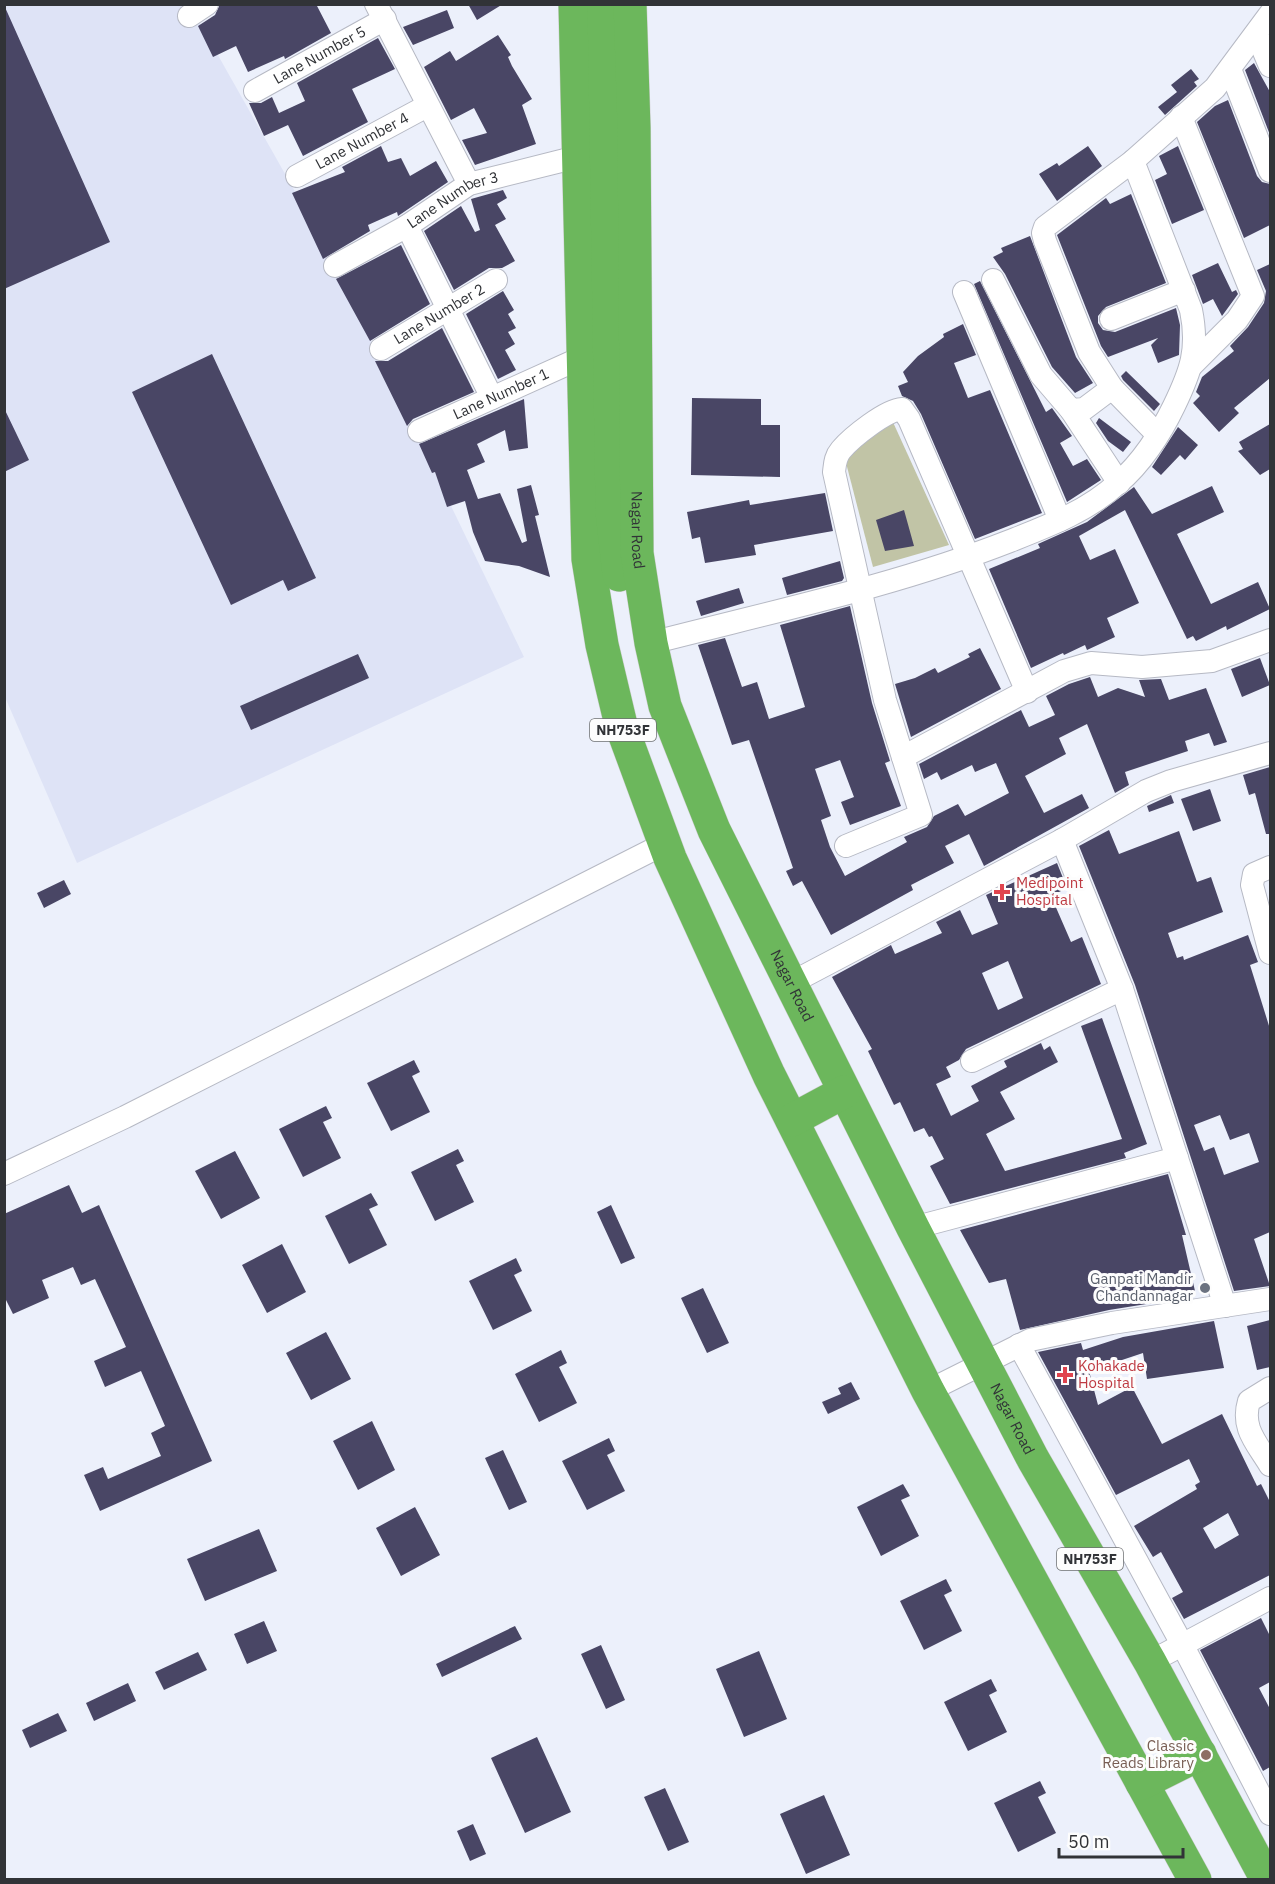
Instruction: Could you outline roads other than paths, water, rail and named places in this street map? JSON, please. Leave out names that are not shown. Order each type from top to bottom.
[{"type":"highway","name":"NH753F","points":[[575,4],[581,156],[588,560],[602,645],[621,725],[664,844],[792,1120],[928,1391],[1195,1880]]},
{"type":"highway","points":[[604,4],[612,512],[622,609],[643,695],[645,742],[642,783]]},
{"type":"highway","name":"Nagar Road","points":[[630,4],[638,390],[637,553],[651,643],[665,706],[714,830],[913,1228],[1033,1460],[1150,1662],[1267,1880]]},
{"type":"highway","points":[[792,1120],[844,1092]]},
{"type":"highway","points":[[1142,1783],[1200,1754]]},
{"type":"street","points":[[381,12],[427,106],[469,184]]},
{"type":"street","name":"Lane Number 5","points":[[255,92],[381,12]]},
{"type":"street","points":[[1157,434],[1112,388],[1089,352],[1043,233],[1045,226],[1133,160],[1215,88],[1257,35],[1270,14]]},
{"type":"street","points":[[1257,35],[1270,66]]},
{"type":"street","points":[[1230,69],[1270,171]]},
{"type":"street","name":"Lane Number 4","points":[[297,176],[427,106]]},
{"type":"street","points":[[1181,117],[1253,296],[1237,320],[1191,366]]},
{"type":"street","name":"Lane Number 3","points":[[335,266],[407,225],[469,184],[581,156]]},
{"type":"street","points":[[651,643],[860,589],[968,558],[1060,520],[1097,499],[1119,483],[1157,434],[1176,403],[1191,366],[1196,334],[1184,290],[1133,160]]},
{"type":"street","points":[[407,225],[492,398]]},
{"type":"street","name":"Lane Number 2","points":[[381,349],[496,280]]},
{"type":"street","points":[[993,280],[1041,375],[1071,410],[1119,483]]},
{"type":"street","points":[[1111,319],[1184,290]]},
{"type":"street","points":[[964,292],[1060,520]]},
{"type":"street","name":"Lane Number 1","points":[[419,431],[583,357]]},
{"type":"street","points":[[1071,410],[1084,409],[1112,388]]},
{"type":"street","points":[[846,846],[921,815],[885,700],[834,472],[835,460],[841,450],[891,410],[902,409],[909,419],[1027,692]]},
{"type":"street","points":[[903,757],[1064,671],[1091,663],[1142,667],[1212,661],[1270,640]]},
{"type":"street","points":[[789,984],[1062,840],[1146,791],[1171,781],[1270,753]]},
{"type":"street","points":[[1062,840],[1122,989],[1225,1306]]},
{"type":"street","points":[[4,1174],[125,1117],[664,844]]},
{"type":"street","points":[[1270,867],[1254,874],[1252,885],[1270,952]]},
{"type":"street","points":[[972,1061],[1122,989]]},
{"type":"street","points":[[913,1228],[1177,1158]]},
{"type":"street","points":[[928,1391],[982,1362],[1019,1345],[1049,1335],[1270,1299]]},
{"type":"street","points":[[1019,1345],[1183,1646],[1270,1814]]},
{"type":"street","points":[[1270,1388],[1249,1401],[1244,1415],[1248,1428],[1270,1465]]},
{"type":"street","points":[[1150,1662],[1270,1599]]},
{"type":"place","name":"Medipoint Hospital","points":[[1002,892]]},
{"type":"place","name":"Ganpati Mandir Chandannagar","points":[[1205,1288]]},
{"type":"place","name":"Kohakade Hospital","points":[[1065,1375]]},
{"type":"place","name":"Classic Reads Library","points":[[1206,1755]]}]
